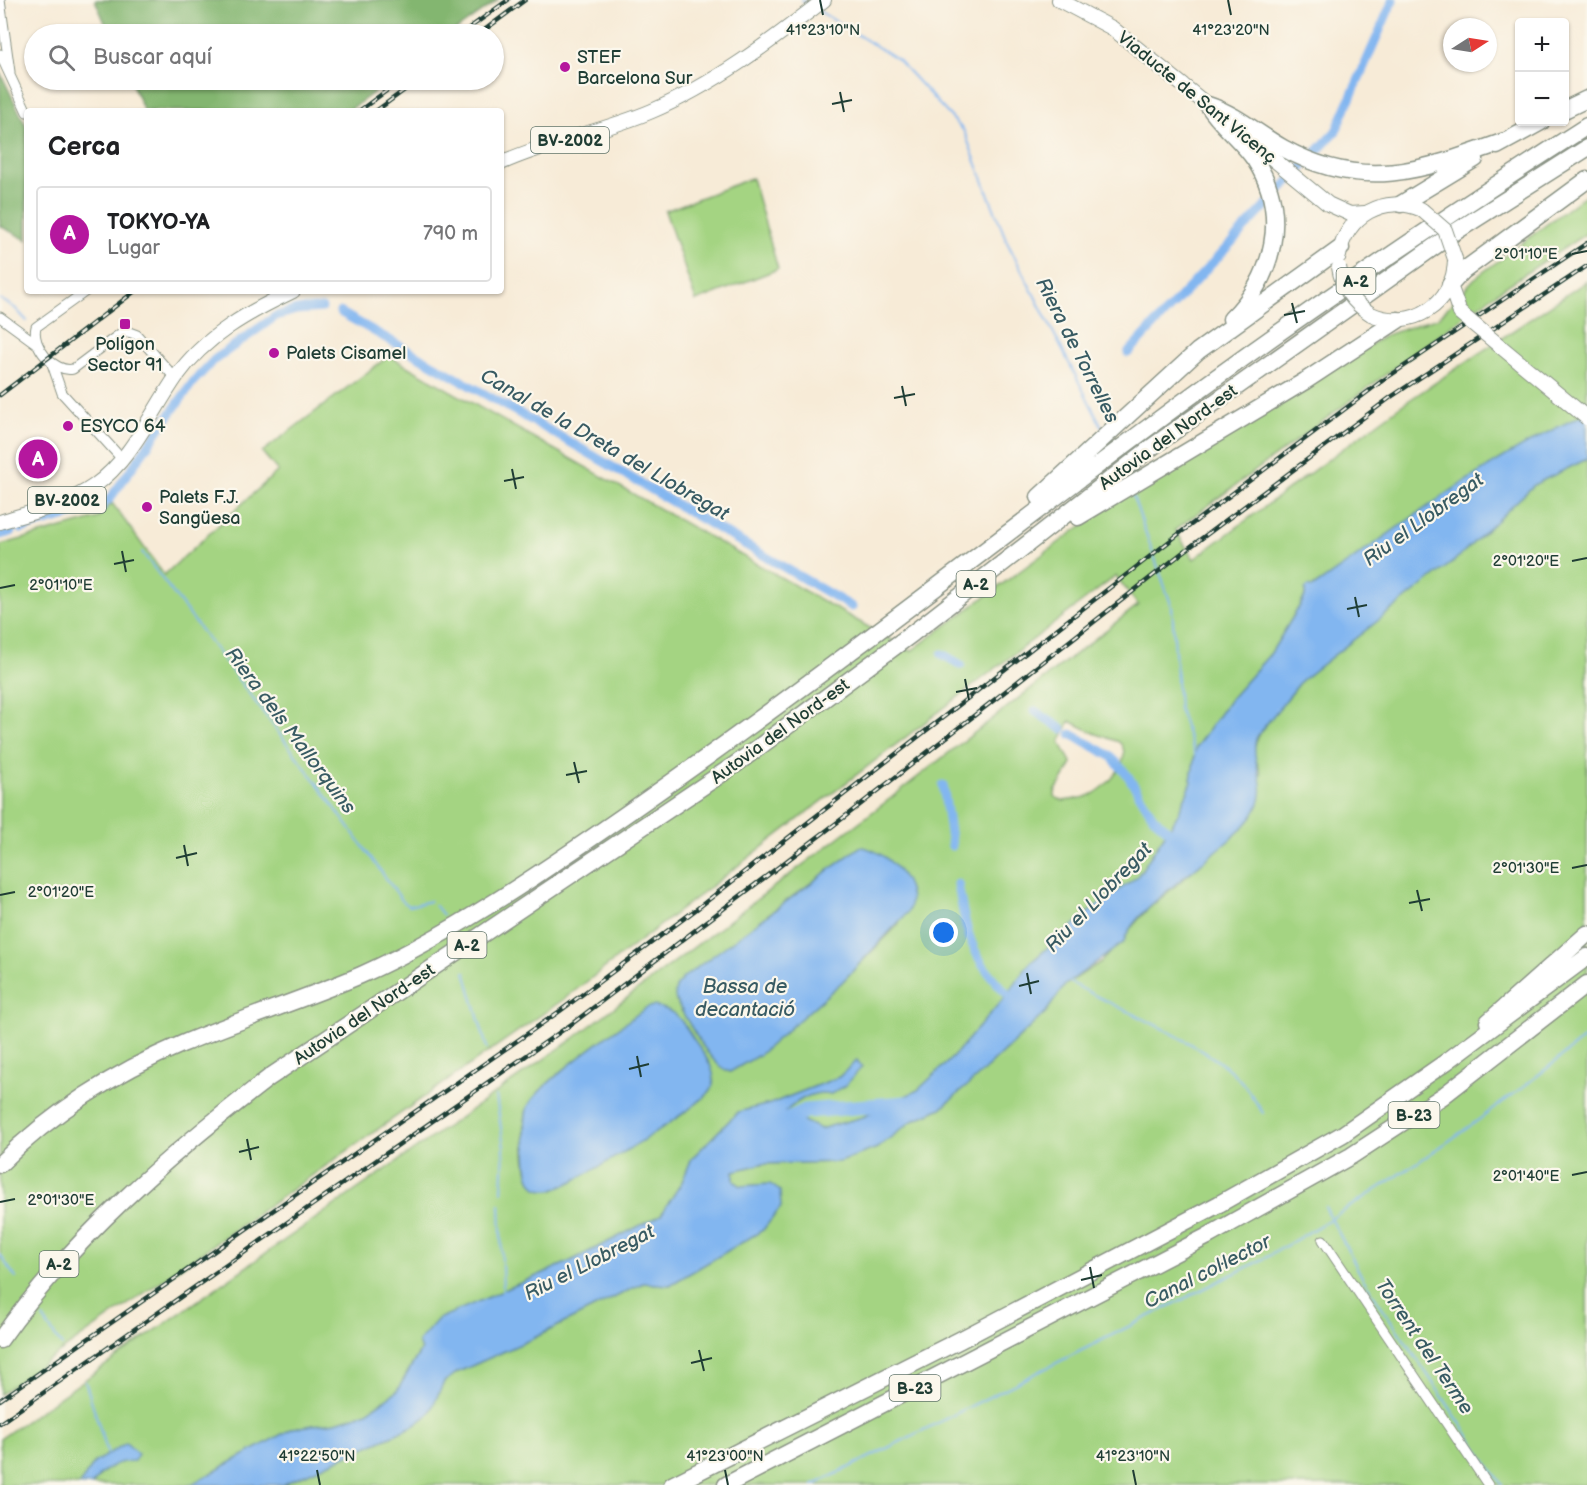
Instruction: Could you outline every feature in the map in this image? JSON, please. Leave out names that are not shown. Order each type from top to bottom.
[{"type":"highway","points":[[1569,108],[1587,99]]},
{"type":"highway","points":[[1208,105],[1227,111],[1280,154],[1349,172],[1409,172],[1442,164],[1504,141]]},
{"type":"highway","points":[[1091,461],[1120,424],[1198,351],[1251,297],[1265,274],[1273,247],[1272,208],[1262,177],[1248,151],[1219,122],[1208,105]]},
{"type":"highway","points":[[1401,204],[1504,141],[1533,126]]},
{"type":"highway","name":"Autovia del Nord-est","points":[[0,1164],[44,1122],[135,1066],[182,1044],[360,975],[411,951],[535,876],[657,792],[916,604],[1091,461],[1128,442],[1317,307],[1587,126]]},
{"type":"highway","name":"Autovia del Nord-est","points":[[0,1340],[38,1289],[64,1259],[128,1195],[209,1124],[270,1077],[369,1008],[513,916],[736,764],[1040,535],[1057,530],[1105,491],[1136,459],[1452,234],[1587,148]]},
{"type":"highway","points":[[1450,285],[1463,271],[1587,180]]},
{"type":"highway","points":[[1198,351],[1342,243]]},
{"type":"highway","points":[[1105,491],[1144,476],[1305,381],[1398,320]]},
{"type":"highway","points":[[1446,1062],[1511,999],[1587,934]]},
{"type":"highway","name":"B-23","points":[[672,1485],[960,1340],[1219,1204],[1343,1134],[1446,1062],[1587,957]]},
{"type":"highway","name":"B-23","points":[[726,1485],[1196,1242],[1351,1156],[1452,1089],[1587,984]]},
{"type":"highway","points":[[1569,999],[1587,989]]},
{"type":"main road","name":"BV-2002","points":[[504,162],[523,153],[613,126],[684,96],[734,67],[824,0]]},
{"type":"main road","name":"Viaducte de Sant Vicenç","points":[[1059,1],[1112,28],[1208,105]]},
{"type":"main road","name":"Viaducte de Sant Vicenç","points":[[1280,154],[1307,187],[1328,204],[1350,214],[1365,213],[1379,206],[1401,204],[1422,210],[1445,230],[1455,259],[1450,285],[1444,296],[1431,309],[1415,317],[1398,320],[1371,314],[1360,306],[1347,292],[1339,267],[1342,243],[1339,222],[1328,204]]},
{"type":"main road","points":[[1342,243],[1353,224],[1365,213]]},
{"type":"main road","points":[[1450,285],[1460,313],[1587,418]]},
{"type":"main road","name":"BV-2002","points":[[0,522],[84,492],[101,480],[122,458],[175,378],[203,346],[224,329],[288,294]]},
{"type":"main road","name":"Viaducte de Sant Vicenç","points":[[1431,309],[1460,313]]},
{"type":"street","points":[[0,0],[10,72]]},
{"type":"street","points":[[0,23],[2,11]]},
{"type":"street","points":[[0,54],[25,108]]},
{"type":"street","points":[[37,344],[35,331],[39,324],[82,294]]},
{"type":"street","points":[[0,317],[37,344],[51,362],[62,393],[122,458]]},
{"type":"street","points":[[51,362],[64,370],[73,369],[121,333],[129,332],[137,335],[175,378]]},
{"type":"street","points":[[1323,1240],[1488,1485]]},
{"type":"green space","points":[[95,0],[498,0],[464,24],[106,24]]},
{"type":"green space","points":[[0,72],[24,122],[24,238],[0,226]]},
{"type":"green space","points":[[135,90],[377,90],[352,108],[143,108]]},
{"type":"green space","points":[[752,178],[778,269],[696,301],[665,211]]},
{"type":"green space","points":[[1587,194],[1587,233],[1499,291],[1175,530],[1194,559],[1399,407],[1587,281],[1587,413],[1305,592],[1305,597],[1271,653],[1231,698],[1196,747],[1190,787],[1176,818],[1137,877],[1095,907],[1029,964],[1009,992],[953,1057],[918,1090],[863,1117],[820,1129],[784,1112],[800,1100],[812,1095],[831,1094],[857,1061],[839,1077],[770,1104],[738,1112],[692,1158],[682,1182],[661,1215],[569,1262],[438,1319],[397,1391],[367,1412],[336,1422],[293,1428],[190,1485],[92,1485],[96,1479],[118,1462],[138,1453],[95,1462],[79,1485],[0,1485],[0,1439],[574,1038],[887,801],[1138,605],[1116,576],[564,999],[0,1394],[0,545],[98,518],[112,503],[164,575],[278,471],[262,452],[389,356],[911,651],[1110,505],[1386,335],[1439,317],[1474,279]],"holes":[[[1070,721],[1119,742],[1124,756],[1117,772],[1104,786],[1091,795],[1063,801],[1055,797],[1055,792],[1072,764],[1060,742]],[[860,847],[902,876],[909,897],[898,925],[842,982],[759,1055],[730,1072],[714,1061],[676,1001],[767,915]],[[646,1008],[706,1096],[680,1116],[573,1180],[554,1190],[537,1189],[527,1167],[525,1132],[527,1109],[533,1099],[561,1071]]]},
{"type":"green space","points":[[1587,459],[1587,1485],[281,1485],[413,1426],[429,1414],[444,1382],[458,1372],[534,1338],[643,1283],[670,1285],[763,1230],[781,1207],[770,1184],[742,1186],[734,1182],[734,1171],[761,1164],[839,1162],[877,1148],[912,1121],[941,1108],[1046,1012],[1065,985],[1101,962],[1146,911],[1227,841],[1261,773],[1254,754],[1260,733],[1301,681],[1454,561],[1535,484]]},
{"type":"water","points":[[1587,413],[1587,459],[1535,484],[1454,561],[1301,681],[1256,739],[1255,749],[1261,796],[1258,807],[1251,818],[1222,847],[1143,913],[1130,928],[1124,942],[1065,985],[1046,1012],[941,1108],[912,1121],[877,1148],[839,1162],[761,1164],[734,1171],[734,1181],[741,1186],[770,1184],[780,1191],[781,1207],[763,1230],[670,1285],[643,1283],[534,1338],[458,1372],[444,1382],[429,1414],[413,1426],[281,1485],[190,1485],[293,1428],[336,1422],[367,1412],[397,1391],[421,1350],[418,1342],[438,1319],[569,1262],[661,1215],[682,1182],[692,1158],[738,1112],[770,1104],[839,1077],[857,1060],[862,1067],[845,1086],[831,1094],[818,1093],[806,1097],[785,1112],[820,1129],[863,1117],[918,1090],[953,1057],[1009,992],[1029,964],[1095,907],[1137,877],[1176,818],[1190,787],[1196,747],[1231,698],[1271,653],[1305,597],[1305,589],[1309,586],[1312,588],[1480,472],[1550,431]]},
{"type":"water","name":"Bassa de decantació","points":[[860,847],[880,854],[898,870],[910,891],[911,902],[908,912],[842,982],[759,1055],[730,1072],[722,1068],[707,1051],[676,1001],[675,990],[678,985],[684,977]]},
{"type":"water","points":[[661,1007],[677,1016],[685,1026],[711,1068],[714,1082],[712,1088],[688,1110],[665,1126],[588,1173],[555,1189],[537,1189],[528,1171],[525,1141],[526,1114],[533,1099],[580,1057],[646,1008]]},
{"type":"water","points":[[126,1443],[138,1454],[134,1461],[121,1462],[110,1467],[92,1485],[79,1485],[95,1462]]},
{"type":"waterway","name":"Riera de Torrelles","points":[[802,0],[809,5]]},
{"type":"waterway","points":[[1128,353],[1336,131],[1393,0]]},
{"type":"waterway","name":"Riera de Torrelles","points":[[819,11],[897,59],[964,131],[1007,242],[1103,429]]},
{"type":"waterway","points":[[0,299],[15,308],[27,321]]},
{"type":"waterway","name":"Canal de la Dreta del Llobregat","points":[[109,500],[193,382],[214,360],[276,316],[296,310],[322,308]]},
{"type":"waterway","name":"Canal de la Dreta del Llobregat","points":[[340,312],[575,445],[852,607]]},
{"type":"waterway","name":"Riera de Torrelles","points":[[1131,491],[1172,607],[1179,709],[1195,755]]},
{"type":"waterway","name":"Canal de la Dreta del Llobregat","points":[[21,529],[103,506]]},
{"type":"waterway","name":"Canal de la Dreta del Llobregat","points":[[0,535],[11,532]]},
{"type":"waterway","name":"Riera dels Mallorquins","points":[[142,552],[316,782],[404,903],[409,906],[430,901]]},
{"type":"waterway","name":"Canal de la Dreta del Llobregat","points":[[942,654],[961,665]]},
{"type":"waterway","name":"Canal de la Dreta del Llobregat","points":[[1035,711],[1062,729]]},
{"type":"waterway","name":"Canal de la Dreta del Llobregat","points":[[1071,734],[1111,756],[1128,776],[1154,818],[1177,838]]},
{"type":"waterway","name":"Canal de la Dreta del Llobregat","points":[[943,785],[952,846]]},
{"type":"waterway","name":"Canal de la Dreta del Llobregat","points":[[958,884],[965,920],[974,949],[990,975],[1016,1002]]},
{"type":"waterway","name":"Riera dels Mallorquins","points":[[435,905],[443,915]]},
{"type":"waterway","name":"Riera dels Mallorquins","points":[[465,972],[487,1048]]},
{"type":"waterway","points":[[1068,981],[1208,1054],[1237,1077],[1263,1113]]},
{"type":"waterway","name":"Canal col·lector","points":[[814,1485],[1267,1257],[1350,1207],[1431,1153],[1549,1067],[1587,1036]]},
{"type":"waterway","name":"Riera dels Mallorquins","points":[[496,1096],[504,1148],[502,1192]]},
{"type":"waterway","name":"Riu el Llobregat","points":[[776,1125],[805,1111],[908,1103]]},
{"type":"waterway","name":"Riera dels Mallorquins","points":[[500,1205],[503,1292]]},
{"type":"waterway","name":"Torrent del Terme","points":[[1325,1207],[1363,1279],[1502,1485]]},
{"type":"waterway","points":[[0,1255],[16,1278]]},
{"type":"waterway","points":[[43,1318],[62,1346]]},
{"type":"waterway","points":[[85,1381],[108,1454]]},
{"type":"railway","points":[[475,24],[508,0]]},
{"type":"railway","points":[[493,24],[525,0]]},
{"type":"railway","points":[[363,108],[387,90]]},
{"type":"railway","points":[[380,108],[404,90]]},
{"type":"railway","points":[[0,1400],[560,1011],[698,908],[1180,533],[1382,381],[1587,243]]},
{"type":"railway","points":[[0,1423],[573,1023],[847,815],[1182,553],[1391,397],[1587,266]]},
{"type":"railway","points":[[0,395],[131,294]]},
{"type":"place","name":"STEF Barcelona Sur","points":[[565,67]]},
{"type":"place","name":"Polígon Sector 91","points":[[125,324]]},
{"type":"place","name":"Palets Cisamel","points":[[274,353]]},
{"type":"place","name":"ESYCO 64","points":[[68,426]]},
{"type":"place","name":"TOKYO-YA","points":[[38,459]]},
{"type":"place","name":"Palets F.J. Sangüesa","points":[[147,507]]}]
